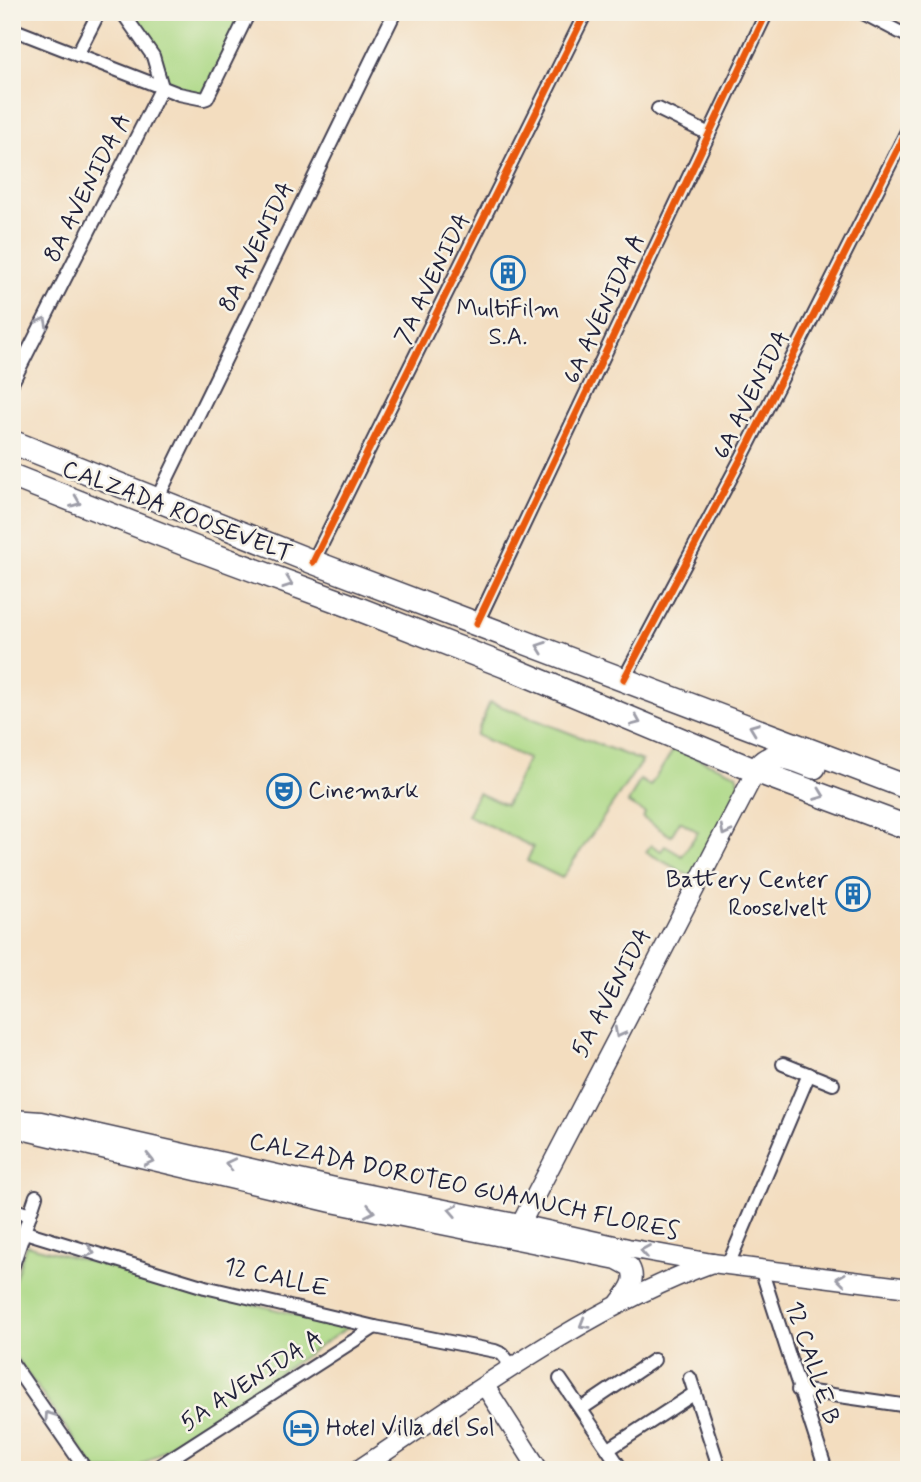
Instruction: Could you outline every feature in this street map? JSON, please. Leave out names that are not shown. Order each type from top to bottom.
[{"type":"highway","name":"CALZADA ROOSEVELT","points":[[12,442],[313,562],[909,788]]},
{"type":"highway","points":[[12,455],[85,484],[122,486]]},
{"type":"highway","name":"CALZADA ROOSEVELT","points":[[12,476],[505,666],[756,771],[909,828]]},
{"type":"highway","points":[[505,666],[541,668],[602,691],[612,689],[624,679]]},
{"type":"highway","points":[[756,771],[770,757],[792,758],[909,804]]},
{"type":"main road","name":"5A AVENIDA","points":[[517,1231],[756,771]]},
{"type":"main road","name":"CALZADA DOROTEO GUAMUCH FLORES","points":[[12,1121],[35,1120],[335,1187],[517,1231],[617,1260],[633,1270],[633,1280],[619,1303]]},
{"type":"main road","name":"CALZADA DOROTEO GUAMUCH FLORES","points":[[517,1231],[720,1264],[909,1288]]},
{"type":"main road","points":[[358,1470],[513,1367],[619,1303],[720,1264]]},
{"type":"main road","points":[[485,1386],[539,1470]]},
{"type":"street","points":[[77,55],[99,12]]},
{"type":"street","points":[[122,12],[153,56],[162,87]]},
{"type":"street","points":[[12,29],[200,99],[207,98],[249,12]]},
{"type":"street","name":"8A AVENIDA","points":[[157,499],[395,12]]},
{"type":"street","name":"7A AVENIDA","points":[[313,562],[586,12]]},
{"type":"street","name":"6A AVENIDA A","points":[[477,623],[767,12]]},
{"type":"street","points":[[861,12],[909,37]]},
{"type":"street","name":"8A AVENIDA A","points":[[12,383],[162,87]]},
{"type":"street","points":[[658,109],[709,134]]},
{"type":"street","name":"6A AVENIDA","points":[[624,679],[743,455],[907,132]]},
{"type":"street","points":[[783,1064],[833,1084]]},
{"type":"street","points":[[720,1264],[808,1074]]},
{"type":"street","points":[[12,1268],[36,1196]]},
{"type":"street","points":[[12,1209],[30,1215]]},
{"type":"street","name":"12 CALLE","points":[[25,1232],[205,1287],[375,1327],[495,1350],[513,1367]]},
{"type":"street","name":"12 CALLE B","points":[[761,1269],[826,1470]]},
{"type":"street","name":"5A AVENIDA A","points":[[153,1470],[375,1327]]},
{"type":"street","points":[[581,1409],[654,1360]]},
{"type":"street","points":[[12,1363],[86,1470]]},
{"type":"street","points":[[690,1378],[720,1470]]},
{"type":"street","points":[[560,1379],[622,1470]]},
{"type":"street","points":[[798,1390],[909,1407]]},
{"type":"street","points":[[609,1449],[695,1393]]},
{"type":"green space","points":[[128,12],[244,12],[203,95],[166,84]]},
{"type":"green space","points":[[490,702],[642,761],[562,878],[527,861],[533,847],[467,815],[478,793],[506,805],[528,759],[476,735]]},
{"type":"green space","points":[[674,749],[737,774],[740,787],[693,878],[646,852],[651,845],[661,851],[665,846],[682,856],[698,832],[680,821],[671,836],[643,818],[645,813],[628,803],[640,780],[650,786]]},
{"type":"green space","points":[[26,1245],[347,1328],[134,1470],[96,1470],[12,1352],[12,1288]]},
{"type":"cycle path","points":[[313,562],[586,12]]},
{"type":"cycle path","points":[[477,623],[767,12]]},
{"type":"cycle path","points":[[624,679],[743,455],[909,127]]},
{"type":"place","name":"MultiFilm S.A.","points":[[508,273]]},
{"type":"place","name":"Cinemark","points":[[284,791]]},
{"type":"place","name":"Battery Center Rooselvelt","points":[[853,894]]},
{"type":"place","name":"Hotel Villa del Sol","points":[[301,1428]]}]
